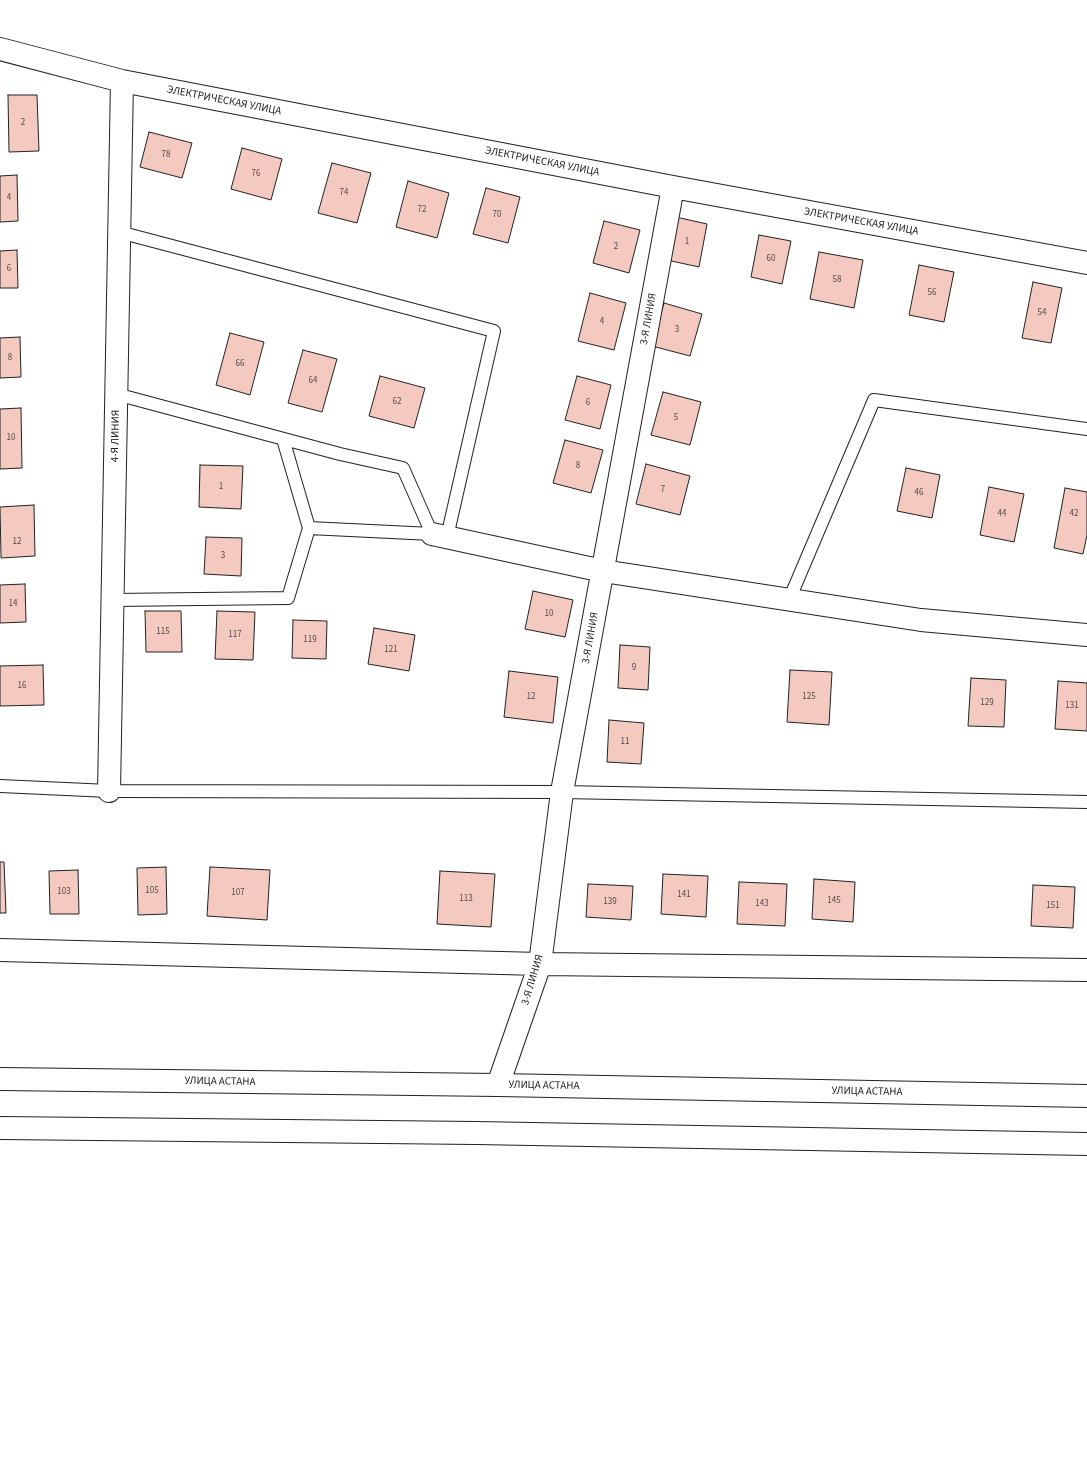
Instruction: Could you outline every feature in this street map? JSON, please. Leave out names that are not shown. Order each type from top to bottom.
[{"type":"street","name":"ЭЛЕКТРИЧЕСКАЯ УЛИЦА","points":[[0,49],[122,81],[673,187],[1087,263]]},
{"type":"street","name":"4-Я ЛИНИЯ","points":[[109,791],[122,81]]},
{"type":"street","name":"3-Я ЛИНИЯ","points":[[498,1085],[540,964],[562,792],[673,187]]},
{"type":"street","points":[[440,535],[603,571],[789,600],[921,620],[1087,635]]},
{"type":"street","points":[[0,950],[540,964],[1087,970]]},
{"type":"street","name":"УЛИЦА АСТАНА","points":[[0,1079],[498,1085],[1087,1096]]},
{"type":"street","points":[[0,1128],[484,1133],[1087,1144]]},
{"type":"lane","points":[[119,232],[494,331],[440,535]]},
{"type":"lane","points":[[116,394],[340,454],[403,468],[440,535]]},
{"type":"lane","points":[[789,600],[874,400],[1087,429]]},
{"type":"lane","points":[[113,600],[288,598],[309,528],[283,439]]},
{"type":"lane","points":[[309,528],[440,535]]},
{"type":"lane","points":[[0,786],[109,791],[562,792],[1087,802]]},
{"type":"building","points":[[8,95],[37,95],[39,151],[9,152]]},
{"type":"building","points":[[149,132],[192,143],[182,178],[140,167]]},
{"type":"building","points":[[242,148],[282,159],[271,200],[231,189]]},
{"type":"building","points":[[332,163],[371,173],[357,223],[318,213]]},
{"type":"building","points":[[17,175],[18,221],[0,222],[0,176]]},
{"type":"building","points":[[408,181],[449,193],[437,238],[396,227]]},
{"type":"building","points":[[486,188],[520,197],[508,243],[473,234]]},
{"type":"building","points":[[676,217],[707,224],[699,267],[667,260]]},
{"type":"building","points":[[604,221],[640,230],[629,273],[593,263]]},
{"type":"building","points":[[759,235],[791,241],[782,284],[751,277]]},
{"type":"building","points":[[17,250],[18,288],[0,288],[0,251]]},
{"type":"building","points":[[819,252],[863,260],[854,308],[810,299]]},
{"type":"building","points":[[919,265],[954,272],[944,322],[909,315]]},
{"type":"building","points":[[1033,282],[1062,288],[1051,343],[1022,338]]},
{"type":"building","points":[[590,293],[626,303],[614,350],[578,341]]},
{"type":"building","points":[[664,303],[702,314],[690,356],[652,346]]},
{"type":"building","points":[[230,333],[264,342],[250,395],[216,385]]},
{"type":"building","points":[[20,337],[21,377],[0,378],[0,338]]},
{"type":"building","points":[[303,350],[337,359],[322,412],[288,403]]},
{"type":"building","points":[[380,376],[425,388],[414,428],[369,416]]},
{"type":"building","points":[[577,376],[611,385],[600,429],[565,420]]},
{"type":"building","points":[[663,392],[701,402],[690,445],[651,435]]},
{"type":"building","points":[[21,408],[22,468],[0,469],[0,409]]},
{"type":"building","points":[[565,440],[603,450],[591,493],[553,483]]},
{"type":"building","points":[[646,464],[690,476],[680,515],[636,504]]},
{"type":"building","points":[[200,465],[243,466],[241,509],[199,507]]},
{"type":"building","points":[[906,468],[940,475],[932,518],[897,511]]},
{"type":"building","points":[[989,487],[1024,494],[1014,542],[980,535]]},
{"type":"building","points":[[1065,488],[1087,492],[1087,535],[1083,554],[1054,548]]},
{"type":"building","points":[[34,505],[35,556],[1,558],[0,507]]},
{"type":"building","points":[[206,537],[242,538],[241,576],[204,574]]},
{"type":"building","points":[[25,584],[26,622],[0,623],[0,585]]},
{"type":"building","points":[[533,591],[573,600],[565,637],[525,629]]},
{"type":"building","points":[[145,611],[181,611],[182,652],[146,652]]},
{"type":"building","points":[[217,611],[255,612],[253,660],[215,659]]},
{"type":"building","points":[[293,620],[327,621],[326,659],[292,658]]},
{"type":"building","points":[[374,628],[415,635],[409,671],[368,664]]},
{"type":"building","points":[[620,645],[650,647],[648,690],[618,688]]},
{"type":"building","points":[[43,665],[44,705],[0,706],[0,666]]},
{"type":"building","points":[[790,670],[832,672],[829,725],[787,722]]},
{"type":"building","points":[[509,671],[558,677],[553,723],[504,717]]},
{"type":"building","points":[[971,678],[1006,680],[1004,727],[968,726]]},
{"type":"building","points":[[1058,681],[1087,683],[1087,731],[1055,729]]},
{"type":"building","points":[[609,720],[644,723],[641,764],[607,762]]},
{"type":"building","points":[[0,862],[4,862],[6,913],[0,913]]},
{"type":"building","points":[[166,867],[167,914],[138,915],[137,868]]},
{"type":"building","points":[[210,867],[270,870],[267,920],[207,916]]},
{"type":"building","points":[[78,870],[79,914],[50,914],[49,871]]},
{"type":"building","points":[[440,871],[495,874],[491,927],[437,924]]},
{"type":"building","points":[[663,874],[708,876],[706,917],[661,914]]},
{"type":"building","points":[[814,879],[855,882],[853,922],[812,919]]},
{"type":"building","points":[[739,882],[787,884],[785,926],[737,924]]},
{"type":"building","points":[[588,884],[633,886],[631,920],[586,917]]},
{"type":"building","points":[[1033,885],[1075,887],[1073,928],[1031,926]]}]
